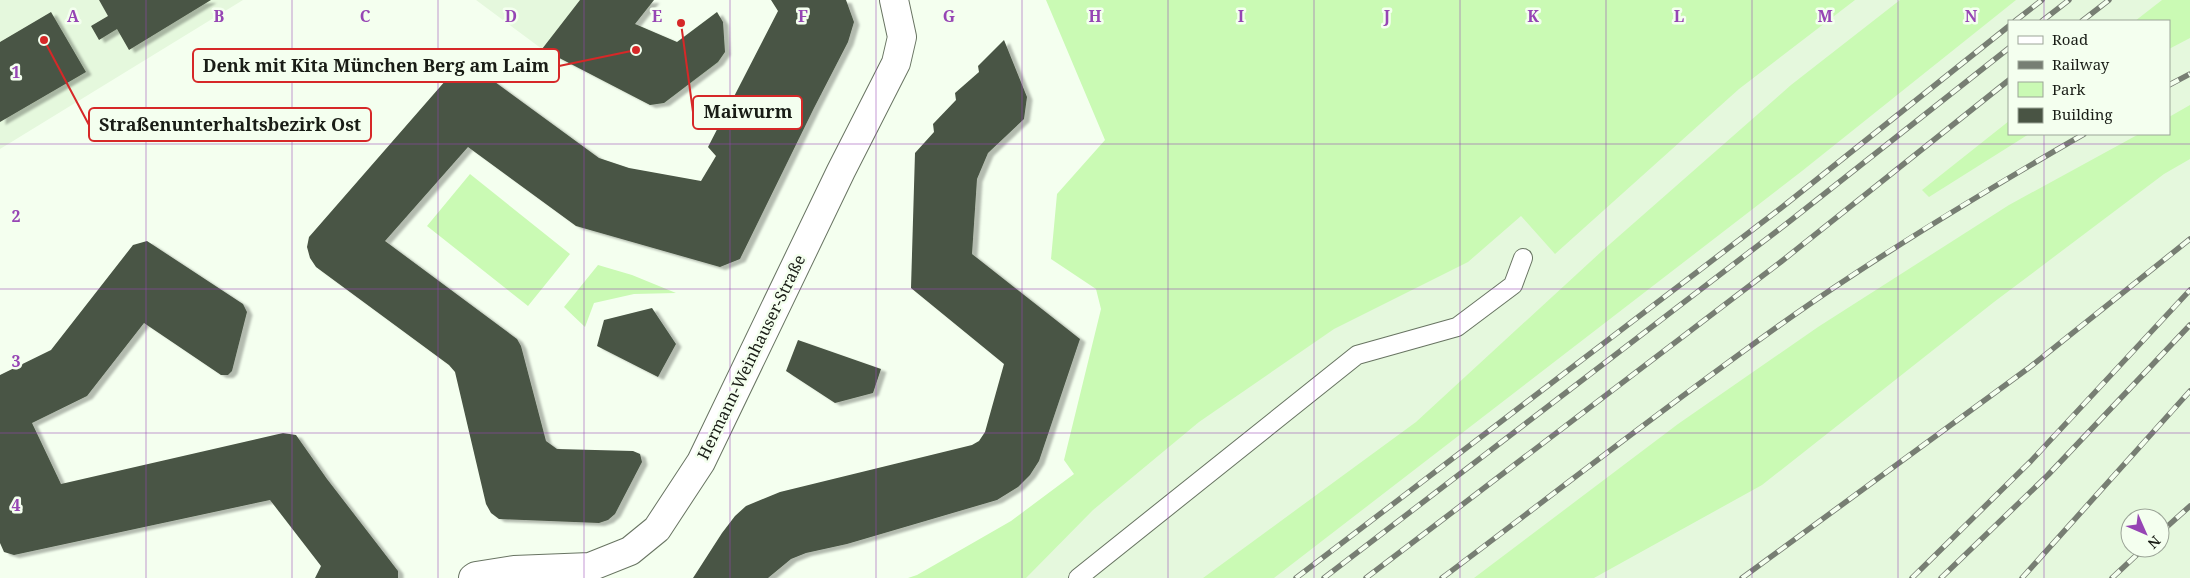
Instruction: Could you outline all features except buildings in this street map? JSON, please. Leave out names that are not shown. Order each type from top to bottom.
[{"type":"street","name":"Hermann-Weinhauser-Straße","points":[[473,578],[514,570],[590,567],[630,551],[657,529],[701,462],[836,180],[896,63],[902,37],[894,0]]},
{"type":"lane","points":[[1078,578],[1357,355],[1457,327],[1513,284],[1523,258]]},
{"type":"shaded area","points":[[0,0],[243,0],[0,149]]},
{"type":"shaded area","points":[[476,0],[654,0],[635,24],[677,42],[717,12],[723,22],[725,52],[718,63],[664,103],[650,105],[542,49]]},
{"type":"shaded area","points":[[1784,0],[2190,0],[2190,578],[966,578]]},
{"type":"green space","points":[[1046,0],[1855,0],[1739,89],[1555,254],[1521,216],[1468,262],[1334,329],[1199,422],[1093,510],[1026,578],[908,578],[917,575],[1011,521],[1074,474],[1064,460],[1101,309],[1096,289],[1051,259],[1057,194],[1105,140]]},
{"type":"green space","points":[[1900,0],[2016,0],[1802,171],[1274,578],[1203,578],[1416,422],[1602,251],[1791,85]]},
{"type":"green space","points":[[2162,0],[2190,0],[2190,38],[2170,48],[2170,20],[2136,20]]},
{"type":"green space","points":[[2190,105],[2190,159],[2164,174],[1994,302],[1762,485],[1594,578],[1474,578],[1678,424],[1818,327],[2009,205],[2137,135],[2170,135],[2170,116]]},
{"type":"green space","points":[[2008,122],[2008,135],[2027,135],[1929,197],[1922,190]]},
{"type":"green space","points":[[470,174],[570,254],[528,306],[427,226]]},
{"type":"green space","points":[[598,265],[632,275],[676,293],[634,294],[594,303],[585,327],[564,307]]},
{"type":"railway","points":[[2016,20],[2042,0]]},
{"type":"railway","points":[[2043,20],[2069,0]]},
{"type":"railway","points":[[2083,20],[2109,0]]},
{"type":"railway","points":[[1296,578],[1781,208],[2008,27]]},
{"type":"railway","points":[[1324,578],[1790,221],[2008,49]]},
{"type":"railway","points":[[2170,84],[2190,74]]},
{"type":"railway","points":[[1366,578],[1782,261],[2008,81]]},
{"type":"railway","points":[[1442,578],[1661,412],[1794,315],[1937,221],[2082,135]]},
{"type":"railway","points":[[1742,578],[2030,367],[2190,239]]},
{"type":"railway","points":[[1912,578],[2031,461],[2190,290]]},
{"type":"railway","points":[[1941,578],[2048,475],[2190,325]]},
{"type":"railway","points":[[2022,578],[2190,391]]},
{"type":"railway","points":[[2170,524],[2190,506]]},
{"type":"railway","points":[[2112,578],[2133,558]]},
{"type":"place","name":"Maiwurm","points":[[681,23]]},
{"type":"place","name":"Straßenunterhaltsbezirk Ost","points":[[44,40]]},
{"type":"place","name":"Denk mit Kita München Berg am Laim","points":[[636,50]]}]
